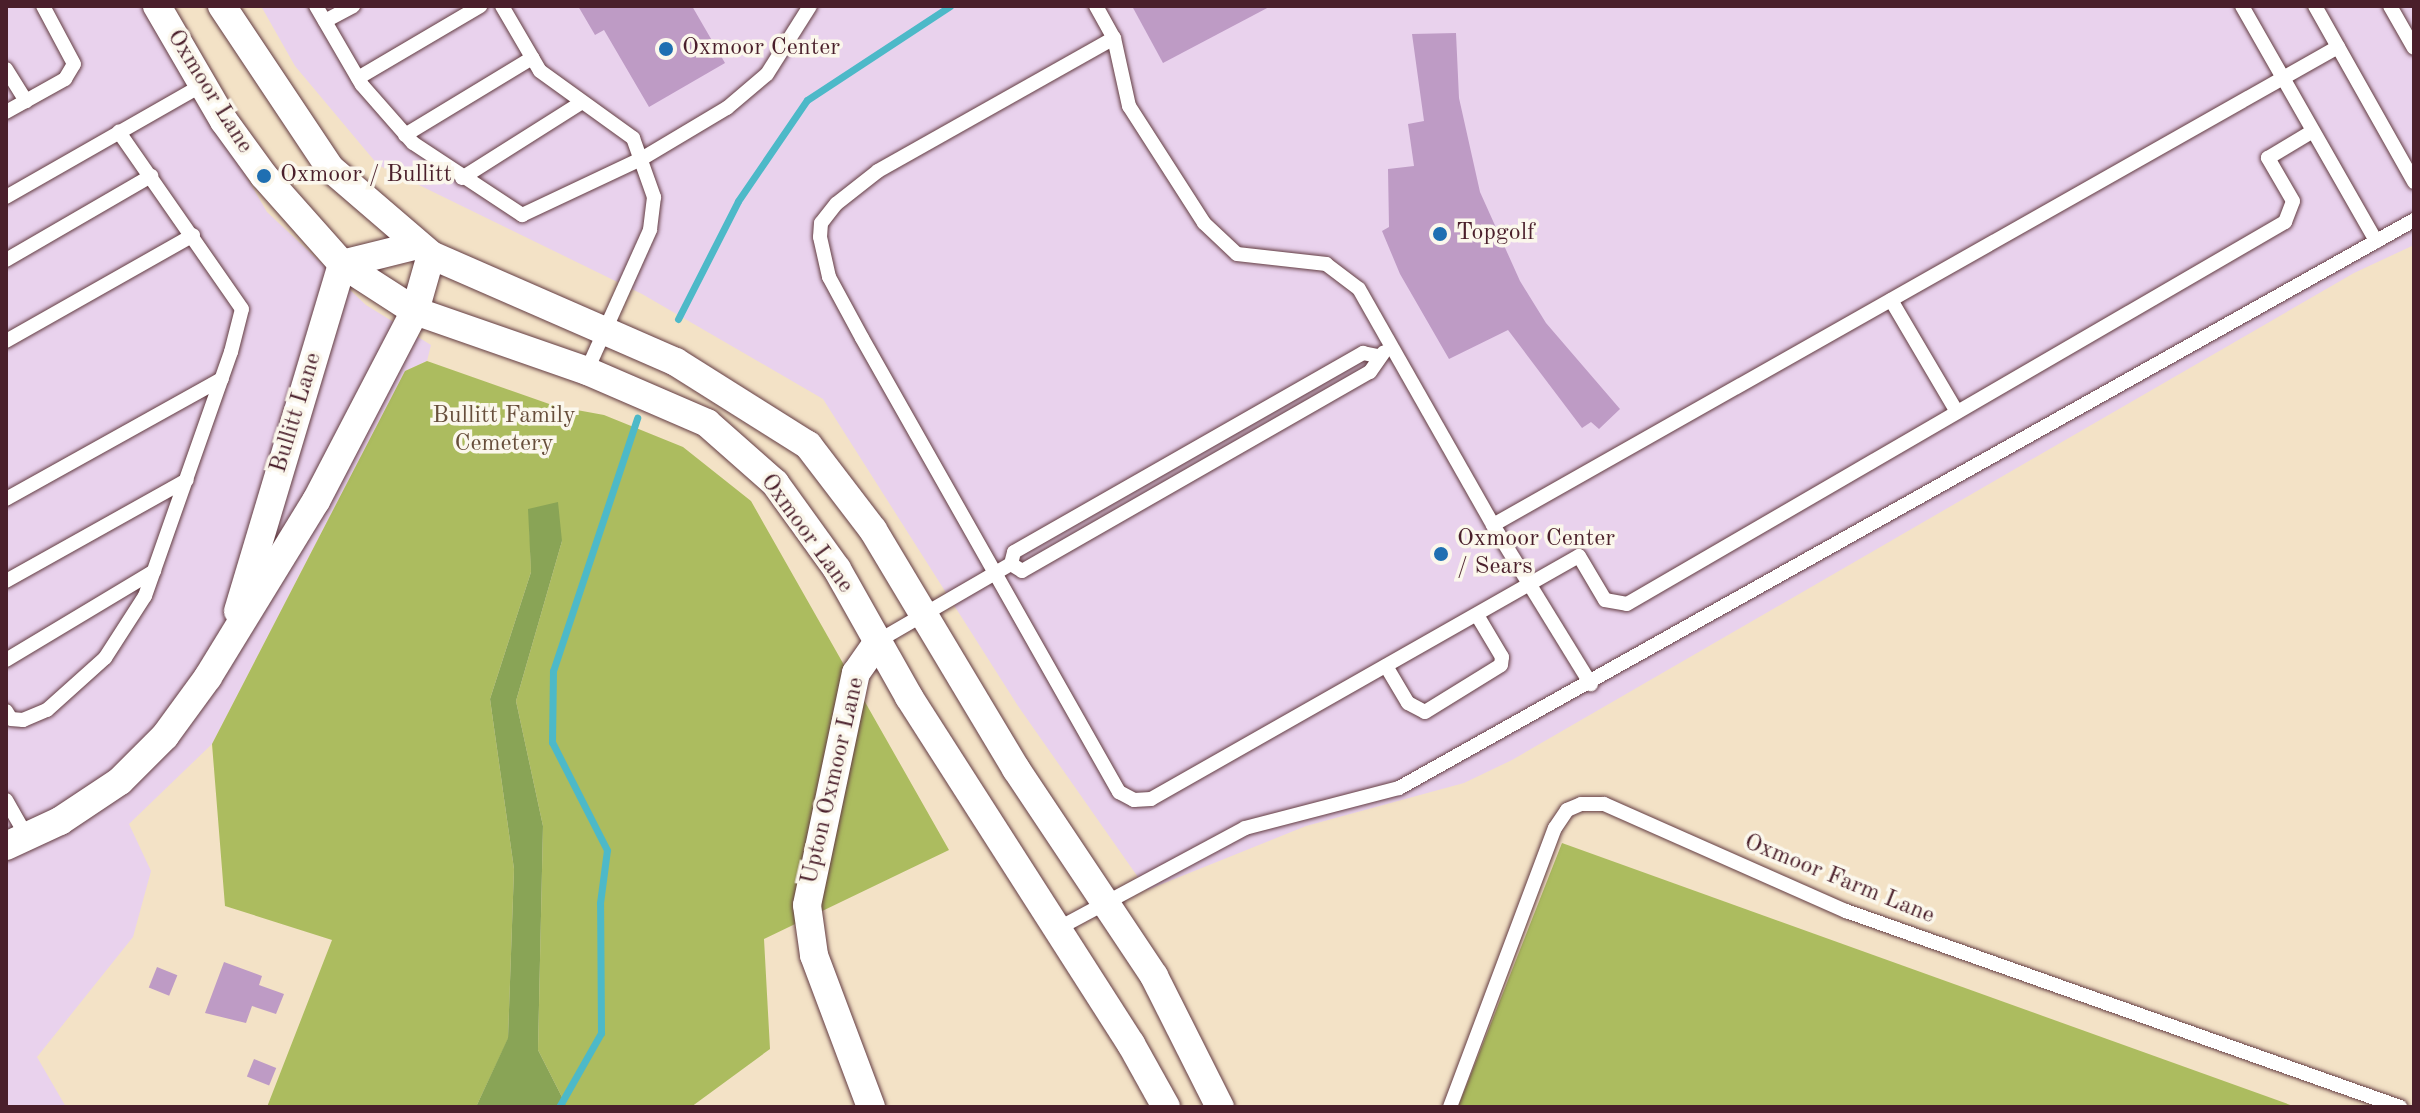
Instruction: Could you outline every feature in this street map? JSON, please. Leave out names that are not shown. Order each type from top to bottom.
[{"type":"street","name":"Oxmoor Lane","points":[[157,6],[202,85],[264,176],[342,264],[415,311],[587,370],[707,423],[775,483],[837,569],[878,641],[1166,1107]]},
{"type":"street","points":[[222,6],[330,168],[425,250],[602,332],[676,362],[808,445],[865,519],[926,614],[1016,769],[1162,989],[1220,1107]]},
{"type":"street","points":[[342,264],[425,250]]},
{"type":"street","name":"Bullitt Lane","points":[[16,842],[120,781],[165,736],[316,501],[415,311],[425,250]]},
{"type":"street","name":"Bullitt Lane","points":[[230,638],[342,264]]},
{"type":"street","name":"Upton Oxmoor Lane","points":[[871,1107],[814,955],[807,905],[856,673],[878,641]]},
{"type":"lane","points":[[6,112],[65,79],[74,64],[43,6]]},
{"type":"lane","points":[[316,6],[358,78],[405,135],[462,178],[522,215],[643,158],[727,108],[767,74],[810,6]]},
{"type":"lane","points":[[325,21],[353,6]]},
{"type":"lane","points":[[358,78],[480,6]]},
{"type":"lane","points":[[502,6],[540,71],[633,138],[643,158],[654,197],[650,230],[587,370]]},
{"type":"lane","points":[[1096,6],[1114,38],[1129,106],[1204,223],[1237,254],[1326,264],[1359,289],[1493,525],[1591,684]]},
{"type":"lane","points":[[2242,6],[2376,241]]},
{"type":"lane","points":[[2315,6],[2414,182]]},
{"type":"lane","points":[[2390,6],[2414,48]]},
{"type":"lane","points":[[1114,38],[878,171],[836,204],[821,223],[821,251],[829,277],[1119,792],[1134,800],[1151,799],[1579,556],[1605,600],[1627,604],[2285,222],[2293,201],[2268,158],[2313,131]]},
{"type":"lane","points":[[1493,525],[2338,47]]},
{"type":"lane","points":[[405,135],[532,58]]},
{"type":"lane","points":[[6,69],[26,101]]},
{"type":"lane","points":[[6,197],[202,85]]},
{"type":"lane","points":[[462,178],[582,102]]},
{"type":"lane","points":[[6,711],[11,719],[23,720],[47,710],[105,658],[145,596],[222,379],[242,309],[119,132]]},
{"type":"lane","points":[[6,260],[151,176]]},
{"type":"lane","points":[[1057,929],[1103,900],[1245,828],[1399,788],[1591,684],[2414,220]]},
{"type":"lane","points":[[6,341],[193,235]]},
{"type":"lane","points":[[1891,300],[1957,412]]},
{"type":"lane","points":[[878,641],[1011,564],[1022,571],[1370,372],[1377,356],[1392,347]]},
{"type":"lane","points":[[6,499],[222,379]]},
{"type":"lane","points":[[6,581],[187,480]]},
{"type":"lane","points":[[6,660],[154,571]]},
{"type":"lane","points":[[1386,666],[1415,710],[1425,712],[1501,665],[1502,657],[1477,615]]},
{"type":"lane","points":[[6,800],[16,842]]},
{"type":"lane","name":"Oxmoor Farm Lane","points":[[1450,1107],[1555,828],[1567,810],[1581,804],[1604,804],[1846,911],[2400,1107]]},
{"type":"shaded area","points":[[6,6],[146,6],[267,212],[366,305],[431,345],[427,361],[405,371],[212,744],[129,824],[151,871],[133,937],[37,1057],[66,1107],[6,1107]]},
{"type":"shaded area","points":[[261,6],[2414,6],[2414,245],[2354,273],[1512,760],[1464,783],[1306,826],[1147,890],[1018,706],[823,399],[642,294],[378,165],[295,66]]},
{"type":"green space","name":"Bullitt Family Cemetery","points":[[427,361],[555,406],[604,415],[683,447],[751,501],[949,850],[764,939],[770,1049],[691,1107],[567,1107],[538,1050],[543,826],[516,701],[562,541],[529,510],[531,572],[490,699],[514,869],[508,1039],[476,1107],[267,1107],[332,940],[225,906],[212,744],[405,371]]},
{"type":"green space","points":[[558,502],[562,541],[516,701],[543,826],[538,1050],[567,1107],[476,1107],[508,1038],[514,869],[490,699],[531,572],[528,509]]},
{"type":"green space","points":[[1562,843],[2296,1107],[1458,1107]]},
{"type":"building","name":"Oxmoor Center","points":[[578,6],[692,6],[725,63],[649,107],[604,30],[595,35]]},
{"type":"building","points":[[1132,6],[1271,6],[1163,63]]},
{"type":"building","name":"Topgolf","points":[[1456,33],[1459,98],[1480,192],[1520,281],[1546,323],[1620,409],[1599,429],[1591,422],[1582,428],[1508,330],[1449,359],[1400,274],[1382,231],[1389,227],[1388,169],[1414,166],[1408,124],[1424,121],[1412,34]]},
{"type":"building","points":[[224,962],[262,976],[259,985],[284,994],[276,1014],[252,1006],[246,1023],[205,1013]]},
{"type":"building","points":[[157,967],[177,975],[169,996],[149,987]]},
{"type":"building","points":[[254,1059],[276,1068],[269,1086],[247,1077]]},
{"type":"waterway","points":[[678,319],[738,201],[807,100],[950,6]]},
{"type":"waterway","points":[[559,1107],[601,1033],[600,903],[607,850],[552,742],[553,671],[637,418]]},
{"type":"place","name":"Oxmoor Center","points":[[666,49]]},
{"type":"place","name":"Oxmoor / Bullitt","points":[[264,176]]},
{"type":"place","name":"Topgolf","points":[[1440,234]]},
{"type":"place","name":"Oxmoor Center / Sears","points":[[1441,554]]}]
